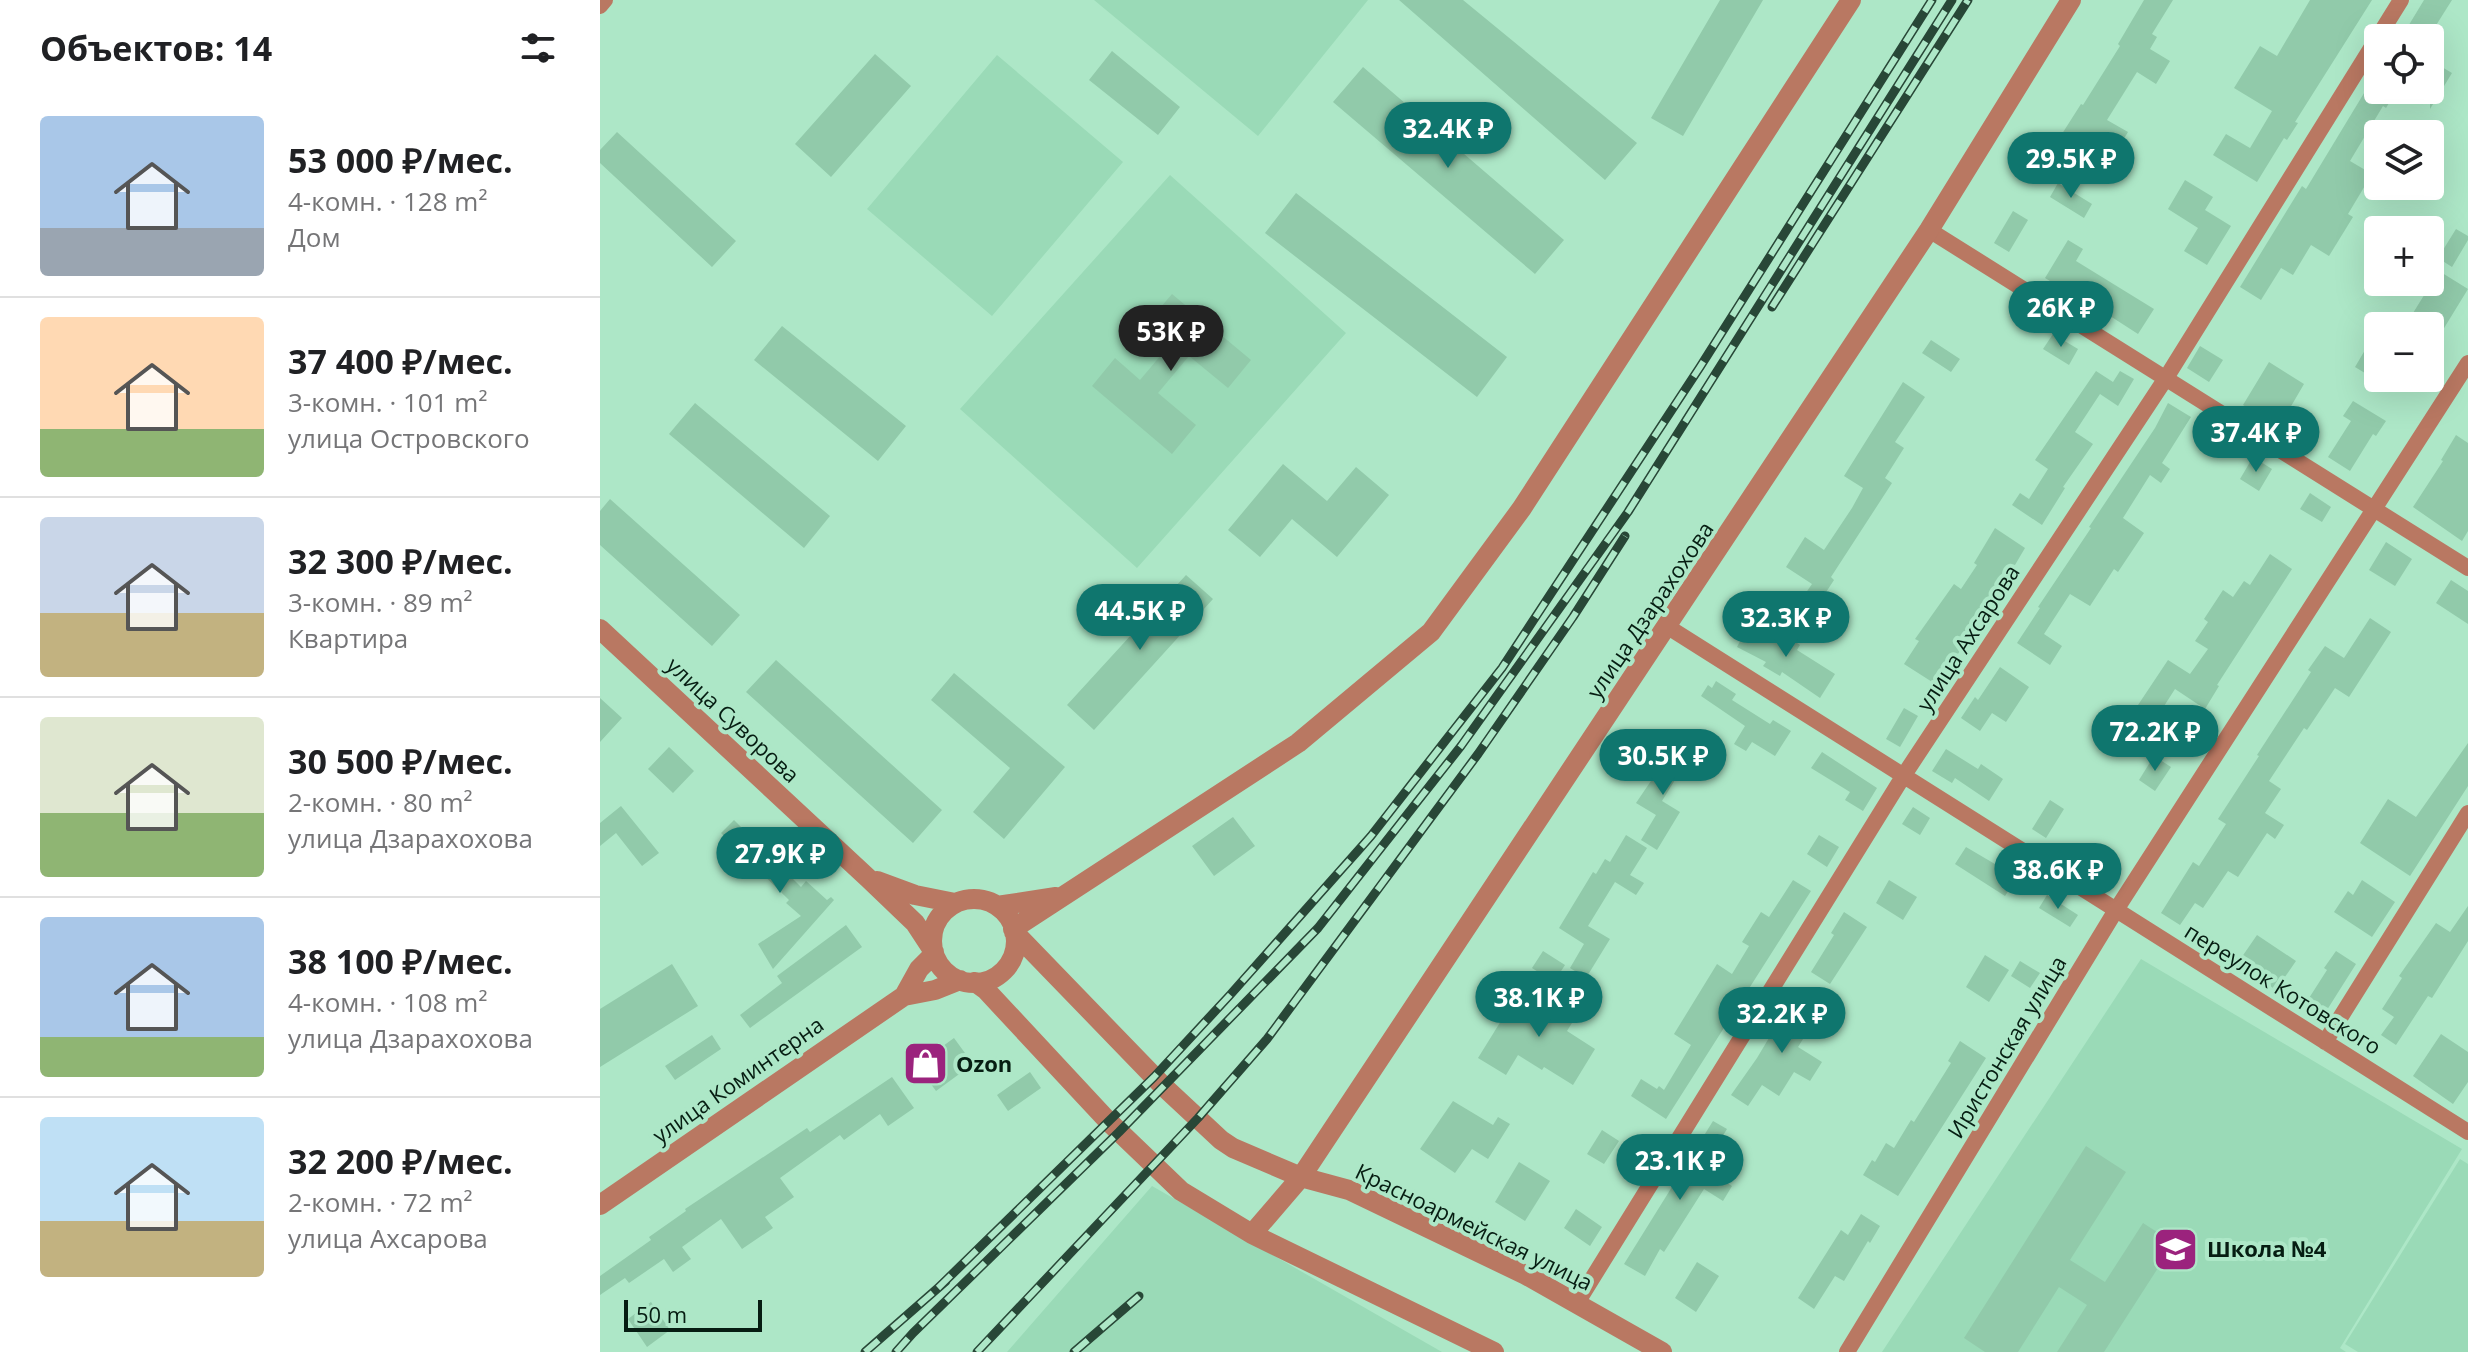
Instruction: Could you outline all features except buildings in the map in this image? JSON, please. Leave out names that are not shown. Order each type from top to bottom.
[{"type":"street","points":[[600,6],[605,0]]},
{"type":"street","name":"улица Дзарахохова","points":[[1252,1234],[1301,1177],[1668,627],[1929,230],[2071,0]]},
{"type":"street","name":"улица Ахсарова","points":[[1577,1303],[1904,775],[2166,378],[2401,0]]},
{"type":"street","points":[[967,981],[994,977],[1008,964],[1014,952],[1014,930],[1298,743],[1431,632],[1530,496],[1846,2]]},
{"type":"street","points":[[1929,230],[2468,568]]},
{"type":"street","name":"Иристонская улица","points":[[1847,1352],[2116,910],[2468,363]]},
{"type":"street","name":"переулок Котовского","points":[[1668,627],[2468,1132]]},
{"type":"street","name":"улица Суворова","points":[[600,629],[915,923],[934,953]]},
{"type":"street","points":[[2325,1042],[2468,813]]},
{"type":"street","name":"улица Суворова","points":[[869,879],[915,895],[955,903]]},
{"type":"street","points":[[1060,897],[997,906],[976,899],[955,903],[936,924],[932,938],[934,953],[944,970],[986,990],[1108,1121],[1181,1191],[1252,1234],[1494,1352]]},
{"type":"street","name":"Красноармейская улица","points":[[997,906],[1005,913],[1014,930],[1163,1086],[1221,1140],[1247,1155],[1301,1177],[1349,1190],[1526,1275],[1662,1352]]},
{"type":"street","name":"улица Коминтерна","points":[[904,996],[919,969],[934,953]]},
{"type":"street","name":"улица Коминтерна","points":[[600,1205],[904,996],[967,981]]},
{"type":"shaded area","points":[[1094,0],[1368,0],[1258,136]]},
{"type":"shaded area","points":[[997,55],[1123,162],[992,316],[867,209]]},
{"type":"shaded area","points":[[1170,175],[1346,333],[1137,568],[960,409]]},
{"type":"shaded area","name":"Школа №4","points":[[2141,959],[2462,1149],[2340,1348],[2346,1352],[1882,1352]]},
{"type":"shaded area","points":[[2460,1159],[2468,1164],[2468,1352],[2358,1352],[2345,1344]]},
{"type":"shaded area","points":[[1152,1186],[1442,1352],[1007,1352]]},
{"type":"railway","points":[[938,1288],[1154,1077],[1230,995],[1371,836],[1502,668],[1700,367],[1932,0]]},
{"type":"railway","points":[[896,1352],[1119,1132],[1318,928],[1461,746],[1628,512],[1952,0]]},
{"type":"railway","points":[[1772,307],[1968,0]]},
{"type":"railway","points":[[977,1352],[1198,1118],[1267,1039],[1478,754],[1625,536]]},
{"type":"railway","points":[[865,1352],[946,1281]]},
{"type":"railway","points":[[1074,1352],[1139,1296]]},
{"type":"place","name":"Ozon","points":[[925,1064]]},
{"type":"place","name":"Школа №4","points":[[2176,1249]]}]
